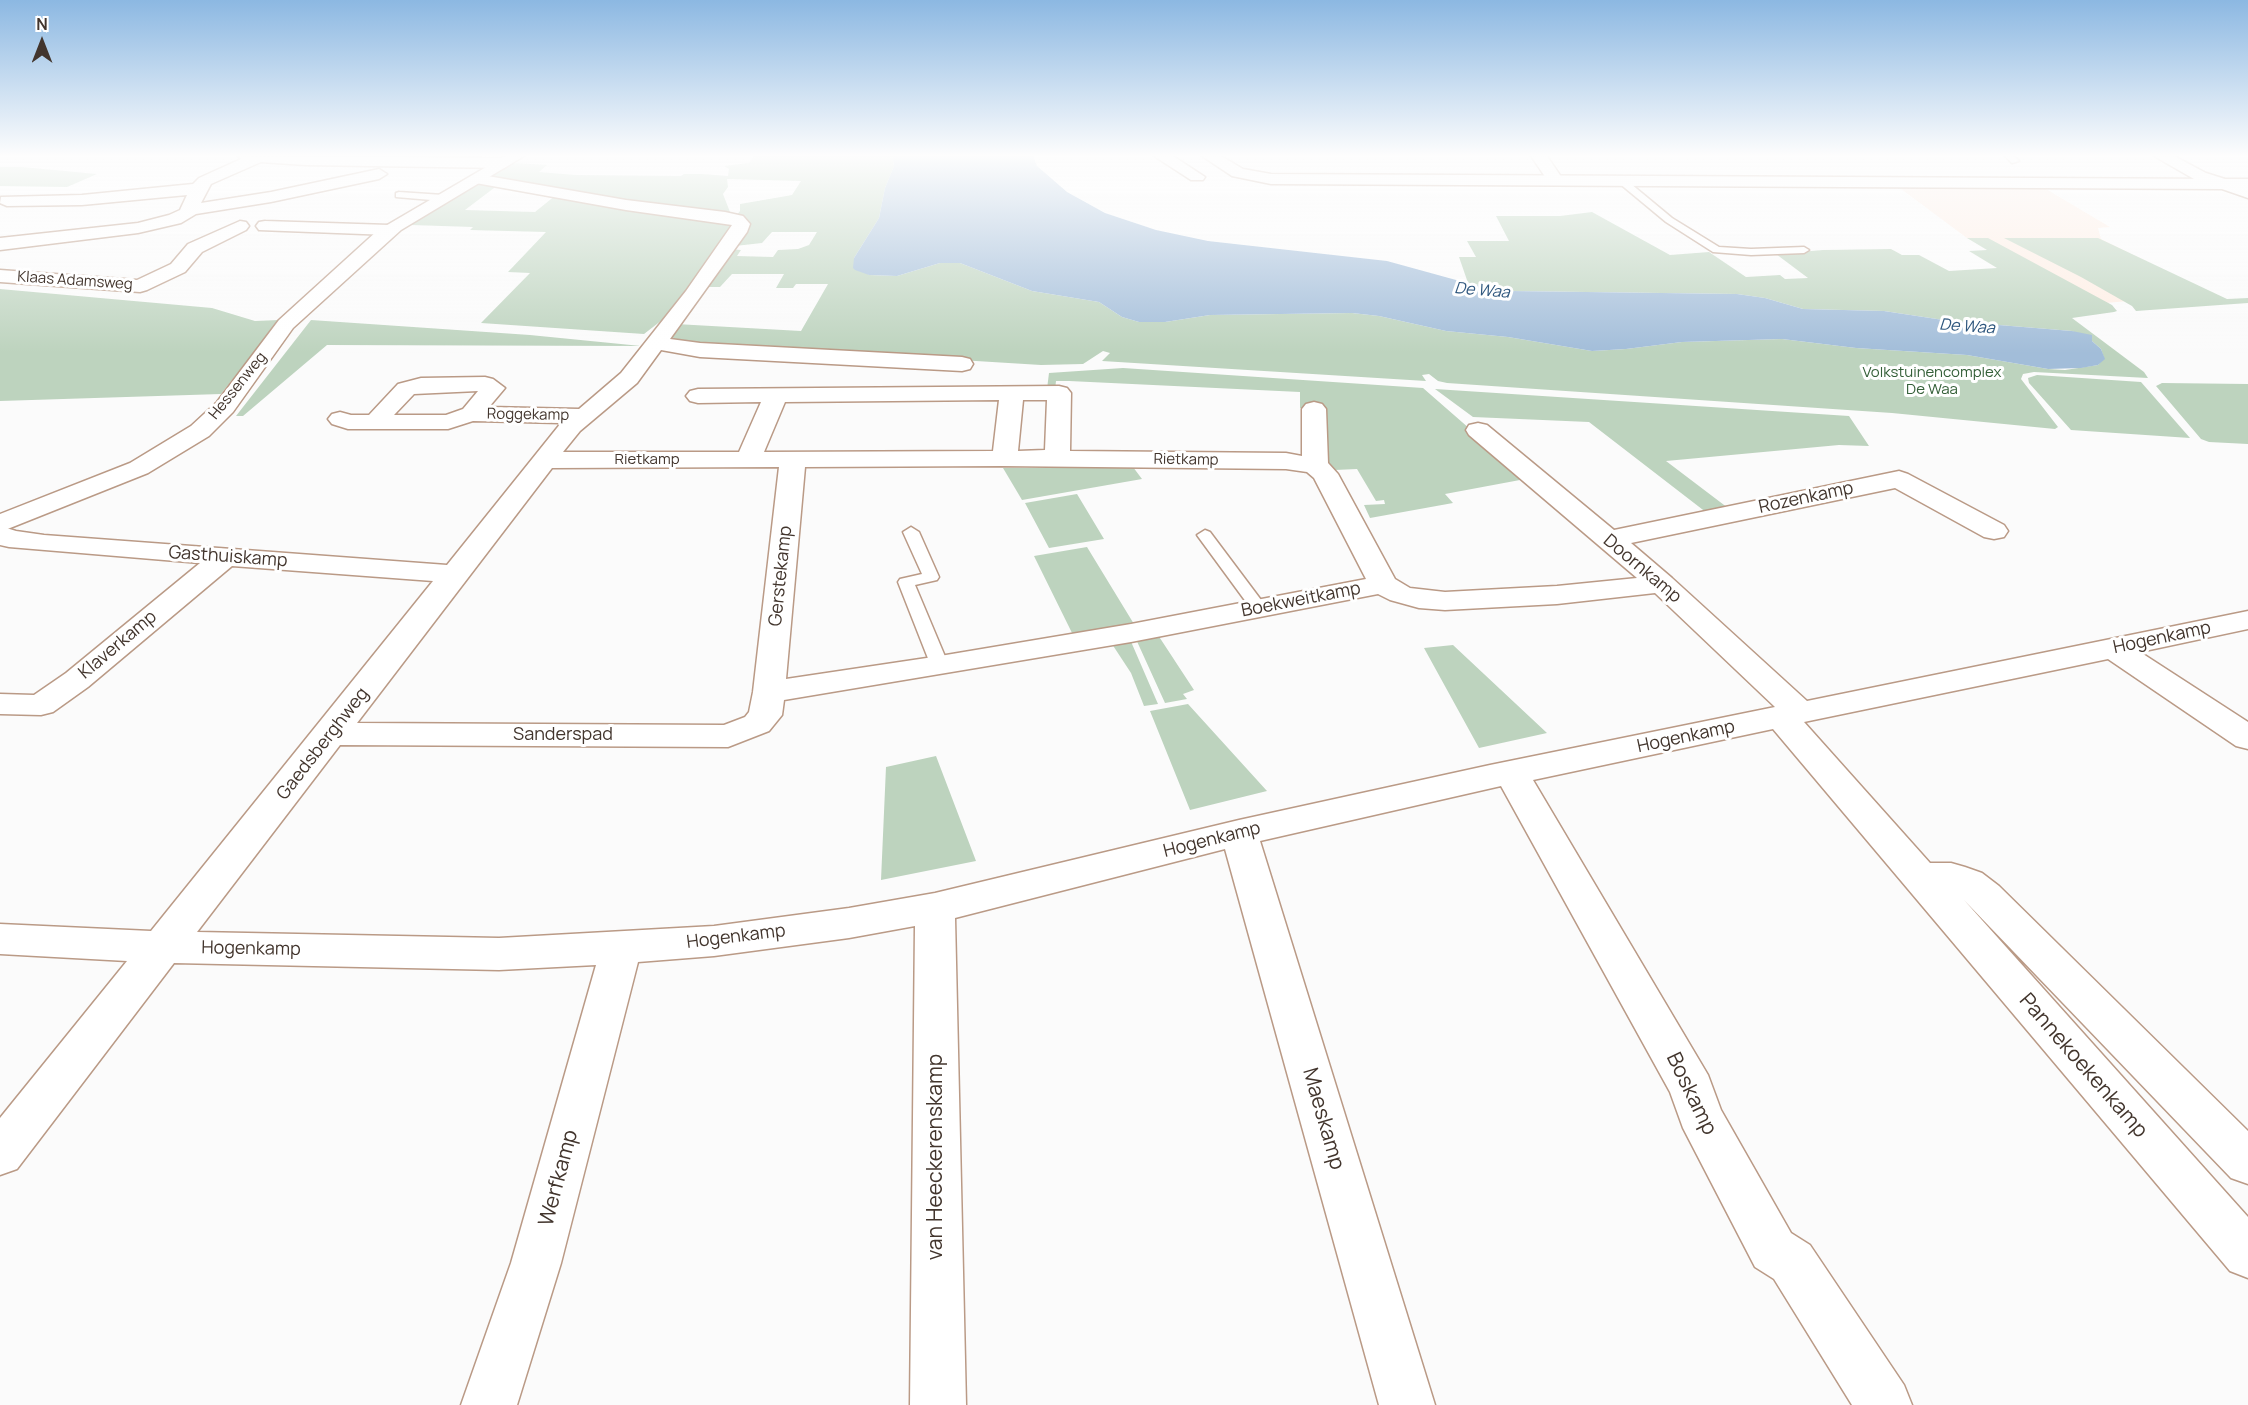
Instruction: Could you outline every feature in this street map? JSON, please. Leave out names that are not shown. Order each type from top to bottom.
[{"type":"street","points":[[3,246],[165,222],[389,230]]},
{"type":"street","name":"Hessenweg","points":[[0,524],[139,468],[200,431],[225,407],[286,324],[389,230],[403,222]]},
{"type":"street","name":"Gaedsberghweg","points":[[0,1154],[571,426],[629,378],[738,232],[739,222]]},
{"type":"street","name":"Klaas Adamsweg","points":[[0,276],[140,286],[178,268],[195,248],[255,226]]},
{"type":"street","points":[[655,343],[700,350],[962,364]]},
{"type":"street","name":"Roggekamp","points":[[387,422],[380,416],[406,389],[421,385],[485,384],[493,388],[471,414]]},
{"type":"street","points":[[698,396],[1059,393],[1057,458]]},
{"type":"street","points":[[1004,459],[1012,394]]},
{"type":"street","points":[[748,460],[776,395]]},
{"type":"street","points":[[1314,409],[1314,466],[1325,474],[1383,584]]},
{"type":"street","name":"Roggekamp","points":[[340,419],[348,422],[448,422],[471,414],[584,416]]},
{"type":"street","name":"Doornkamp","points":[[1478,430],[1606,540],[1662,584],[1791,715]]},
{"type":"street","name":"Rietkamp","points":[[545,460],[1057,458],[1286,461],[1314,466]]},
{"type":"street","name":"Gerstekamp","points":[[769,692],[793,459]]},
{"type":"street","name":"Rozenkamp","points":[[1606,540],[1899,479],[1994,531]]},
{"type":"street","name":"Gasthuiskamp","points":[[0,534],[9,539],[44,543],[457,574]]},
{"type":"street","name":"Klaverkamp","points":[[0,704],[41,705],[77,680],[226,556]]},
{"type":"street","name":"Boekweitkamp","points":[[769,692],[940,666],[1142,631],[1383,584],[1400,594],[1413,598],[1445,601],[1546,596],[1662,584]]},
{"type":"street","name":"Hogenkamp","points":[[0,939],[163,947],[499,954],[714,941],[849,923],[935,908],[1239,833],[1511,773],[2248,620]]},
{"type":"street","points":[[2113,648],[2248,738]]},
{"type":"street","name":"Sanderspad","points":[[331,734],[728,736],[757,724],[765,715],[769,692]]},
{"type":"street","name":"Pannekoekenkamp","points":[[1791,715],[1919,876],[2248,1254]]},
{"type":"street","name":"Boskamp","points":[[1511,773],[1692,1089],[1699,1114],[1773,1250],[1792,1262],[1884,1405]]},
{"type":"street","name":"Maeskamp","points":[[1239,833],[1407,1405]]},
{"type":"street","points":[[1919,876],[1951,877],[1968,883],[1984,896],[2248,1163]]},
{"type":"street","name":"van Heeckerenskamp","points":[[935,908],[938,1405]]},
{"type":"street","name":"Werfkamp","points":[[489,1405],[536,1263],[621,948]]},
{"type":"lane","points":[[1672,222],[1717,250],[1742,252],[1804,250]]},
{"type":"lane","points":[[911,532],[931,577],[906,582],[940,666]]},
{"type":"lane","points":[[1205,535],[1258,607]]},
{"type":"shaded area","points":[[1945,222],[2101,222],[2110,227],[2098,228],[2101,239],[2213,294],[2093,304],[1967,238]]},
{"type":"green space","points":[[417,222],[735,222],[728,240],[666,317],[644,334],[481,323],[530,273],[508,272],[546,232],[470,230],[473,227],[411,225]]},
{"type":"green space","points":[[736,222],[877,222],[854,258],[869,275],[897,276],[940,263],[960,263],[1032,291],[1099,302],[1122,317],[1139,322],[1165,322],[1210,315],[1352,313],[1379,316],[1446,331],[1508,337],[1592,351],[1682,342],[1782,339],[1856,348],[1967,355],[2048,369],[2065,370],[2098,365],[2104,358],[2101,349],[2092,341],[2072,331],[1950,321],[1884,311],[1803,309],[1765,298],[1737,294],[1511,291],[1468,283],[1459,257],[1476,257],[1467,241],[1509,241],[1499,222],[1609,222],[1670,255],[1709,252],[1746,277],[1780,275],[1785,279],[1808,278],[1776,254],[1823,250],[1891,249],[1902,255],[1919,255],[1949,271],[1997,268],[1969,251],[1987,250],[1967,238],[1988,238],[2112,305],[2117,311],[2072,318],[2144,372],[2148,378],[2034,372],[2023,374],[2021,379],[2058,427],[2055,429],[1892,413],[1447,383],[1438,381],[1429,374],[1422,375],[1426,381],[1102,361],[1110,353],[1103,351],[1083,364],[1041,365],[667,342],[676,324],[801,331],[828,284],[796,284],[793,288],[776,288],[784,274],[732,274],[720,287],[706,287],[729,249],[741,250],[737,256],[773,257],[778,250],[798,249],[809,245],[817,232],[772,232],[762,243],[735,246]]},
{"type":"green space","points":[[2004,238],[2098,238],[2227,299],[2248,298],[2248,303],[2136,311],[2132,306],[2081,277]]},
{"type":"green space","points":[[0,289],[212,308],[255,321],[279,320],[221,394],[0,401]]},
{"type":"green space","points":[[311,320],[530,335],[641,346],[327,345],[243,416],[236,416]]},
{"type":"green space","points":[[1123,368],[1423,388],[1525,477],[1519,478],[1520,480],[1445,494],[1453,503],[1370,518],[1364,505],[1385,504],[1384,500],[1376,501],[1357,469],[1335,470],[1326,464],[1321,409],[1300,408],[1300,392],[1069,381],[1056,381],[1055,390],[1047,389],[1049,373]]},
{"type":"green space","name":"Volkstuinencomplex De Waa","points":[[2037,375],[2141,382],[2190,438],[2071,430],[2029,383],[2028,378]]},
{"type":"green space","points":[[2162,383],[2248,384],[2248,444],[2209,442],[2201,439],[2156,386]]},
{"type":"green space","points":[[1435,389],[1849,416],[1869,446],[1839,445],[1666,461],[1728,508],[1707,513],[1589,422],[1473,417]]},
{"type":"green space","points":[[1133,467],[1142,479],[1022,500],[1003,468]]},
{"type":"green space","points":[[1077,494],[1104,539],[1049,548],[1025,503]]},
{"type":"green space","points":[[1087,547],[1137,629],[1074,637],[1034,556]]},
{"type":"green space","points":[[1156,632],[1194,690],[1183,694],[1187,699],[1165,703],[1135,637]]},
{"type":"green space","points":[[1129,637],[1158,704],[1144,706],[1131,673],[1110,641]]},
{"type":"green space","points":[[1453,645],[1547,733],[1479,748],[1424,648]]},
{"type":"green space","points":[[1188,704],[1267,791],[1190,810],[1150,711]]},
{"type":"green space","points":[[936,756],[976,861],[881,880],[886,767]]},
{"type":"water","name":"De Waa","points":[[877,222],[1131,222],[1156,230],[1208,241],[1387,261],[1467,283],[1511,291],[1737,294],[1765,298],[1803,309],[1884,311],[1950,321],[2072,331],[2092,335],[2092,341],[2101,349],[2105,359],[2098,365],[2081,368],[2048,369],[1967,355],[1856,348],[1782,339],[1682,342],[1592,351],[1508,337],[1446,331],[1379,316],[1352,313],[1210,315],[1165,322],[1139,322],[1122,317],[1099,302],[1032,291],[960,263],[940,263],[897,276],[869,275],[853,268],[854,258]]}]
